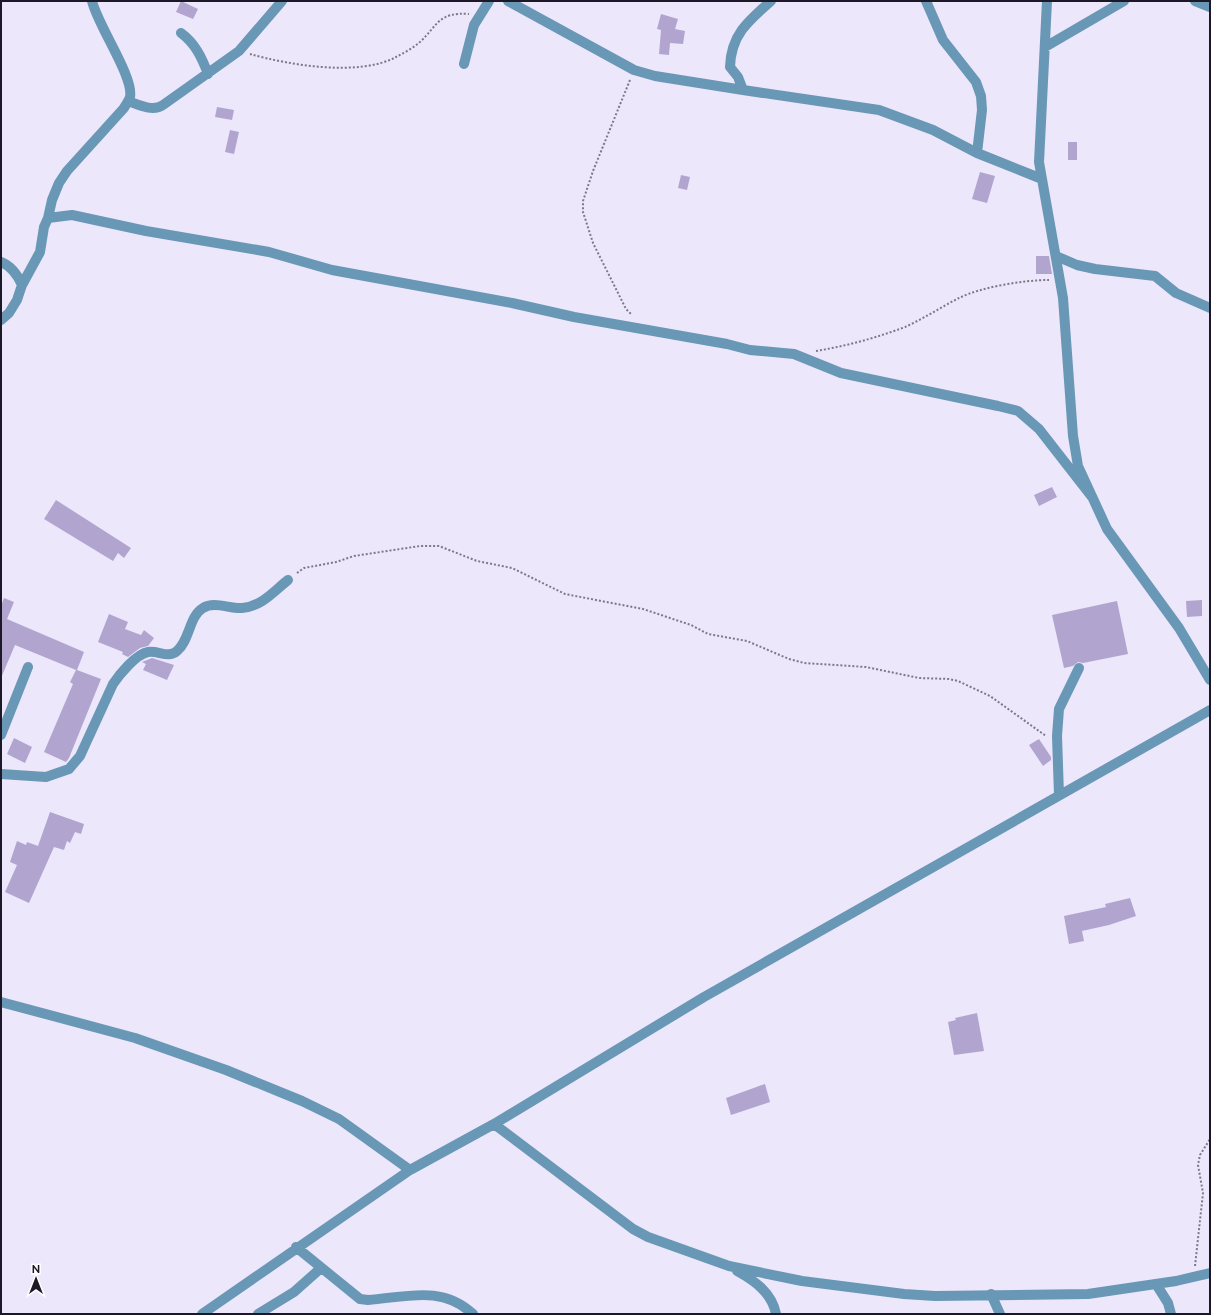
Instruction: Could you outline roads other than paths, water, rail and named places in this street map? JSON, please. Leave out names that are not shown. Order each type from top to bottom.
[{"type":"street","points":[[1,320],[9,313],[17,300],[22,286],[40,252],[44,227],[48,218],[54,193],[67,171],[104,132],[128,101],[130,93],[128,80],[106,38],[92,1]]},
{"type":"street","points":[[128,101],[151,108],[158,108],[239,51],[282,1]]},
{"type":"street","points":[[464,64],[474,26],[489,1]]},
{"type":"street","points":[[508,1],[634,70],[655,76],[879,110],[933,130],[978,153],[1042,179]]},
{"type":"street","points":[[743,90],[738,76],[730,67],[734,44],[747,22],[770,1]]},
{"type":"street","points":[[926,1],[943,40],[976,82],[981,96],[982,110],[978,153]]},
{"type":"street","points":[[1047,1],[1039,162],[1063,298],[1073,436],[1078,466],[1107,529],[1179,628],[1210,677]]},
{"type":"street","points":[[1045,48],[1124,1]]},
{"type":"street","points":[[1194,1],[1210,7]]},
{"type":"street","points":[[181,33],[195,48],[208,74]]},
{"type":"street","points":[[48,218],[72,215],[146,231],[269,252],[332,270],[645,330],[727,344],[750,350],[794,354],[842,373],[1018,411],[1039,429],[1092,498]]},
{"type":"street","points":[[1056,256],[1077,265],[1095,269],[1155,276],[1176,293],[1210,308]]},
{"type":"street","points":[[1,262],[10,268],[22,286]]},
{"type":"street","points":[[1,774],[46,777],[69,769],[80,756],[113,684],[119,675],[134,661],[146,652],[153,651],[169,655],[174,654],[185,641],[196,615],[203,607],[208,605],[234,608],[251,606],[268,597],[288,580]]},
{"type":"street","points":[[1,735],[28,666]]},
{"type":"street","points":[[1059,795],[1057,744],[1059,709],[1079,668]]},
{"type":"street","points":[[202,1314],[410,1170],[494,1124],[704,997],[1210,710]]},
{"type":"street","points":[[1,1002],[135,1038],[226,1070],[302,1101],[339,1119],[410,1170]]},
{"type":"street","points":[[494,1124],[633,1229],[648,1237],[729,1266],[802,1281],[904,1294],[935,1296],[991,1294],[1088,1294],[1156,1284],[1210,1273]]},
{"type":"street","points":[[296,1248],[360,1299],[368,1300],[431,1294],[448,1297],[462,1304],[473,1314]]},
{"type":"street","points":[[729,1266],[752,1280],[767,1294],[774,1306],[776,1314]]},
{"type":"street","points":[[258,1314],[294,1292],[321,1268]]},
{"type":"street","points":[[1156,1284],[1168,1303],[1171,1314]]},
{"type":"street","points":[[991,1294],[1000,1314]]}]
